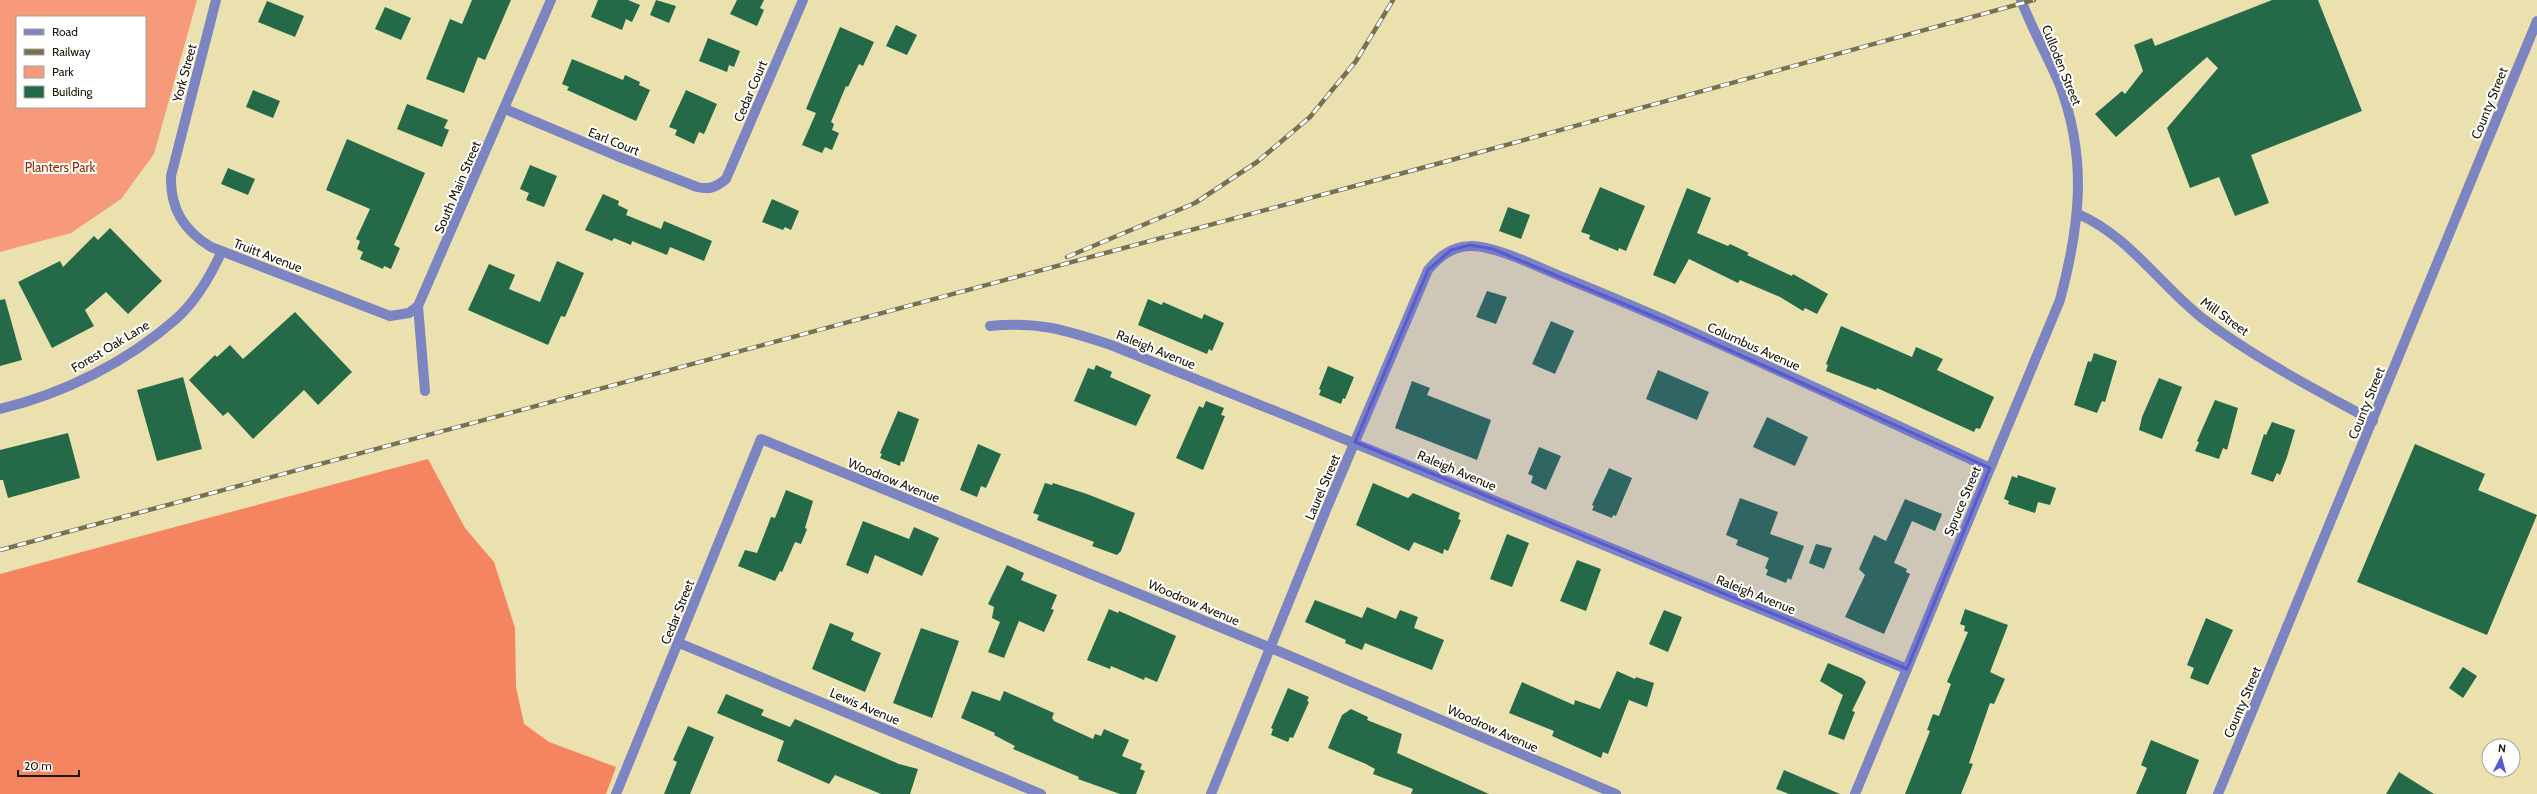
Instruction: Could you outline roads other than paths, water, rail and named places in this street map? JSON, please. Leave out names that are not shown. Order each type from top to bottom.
[{"type":"street","name":"York Street","points":[[176,153],[216,0]]},
{"type":"street","name":"South Main Street","points":[[425,391],[418,306],[505,109],[551,0]]},
{"type":"street","name":"Cedar Court","points":[[714,187],[726,179],[803,0]]},
{"type":"street","name":"Culloden Street","points":[[2021,0],[2066,104],[2075,140],[2079,177],[2078,214]]},
{"type":"street","name":"County Street","points":[[2218,794],[2537,21]]},
{"type":"street","name":"Earl Court","points":[[505,109],[617,156],[697,187],[708,189],[714,187]]},
{"type":"street","name":"Truitt Avenue","points":[[176,153],[170,176],[170,194],[175,211],[192,233],[211,247],[390,316],[409,313],[418,306]]},
{"type":"street","name":"Mill Street","points":[[2078,214],[2096,222],[2117,236],[2201,317],[2227,335],[2307,384],[2373,421]]},
{"type":"street","name":"Spruce Street","points":[[1855,794],[2060,300],[2072,257],[2078,214]]},
{"type":"street","name":"Laurel Street","points":[[1211,794],[1355,442],[1428,270],[1438,258],[1451,250],[1470,246],[1493,249],[1504,254]]},
{"type":"street","name":"Forest Oak Lane","points":[[0,409],[21,404],[65,387],[139,347],[176,318],[198,292],[222,251]]},
{"type":"street","name":"Columbus Avenue","points":[[1504,254],[1672,324],[1990,468]]},
{"type":"street","name":"Raleigh Avenue","points":[[990,326],[1037,324],[1064,329],[1111,345],[1355,442],[1543,521],[1907,669]]},
{"type":"street","name":"Cedar Street","points":[[616,794],[679,643],[761,439]]},
{"type":"street","name":"Woodrow Avenue","points":[[761,439],[1271,648],[1616,794]]},
{"type":"street","name":"Lewis Avenue","points":[[679,643],[1041,794]]},
{"type":"railway","points":[[1067,257],[1195,203],[1257,162],[1310,117],[1356,61],[1393,0]]},
{"type":"railway","points":[[0,550],[1444,162],[2034,0]]},
{"type":"park label","name":"Planters Park","points":[[60,167]]}]
